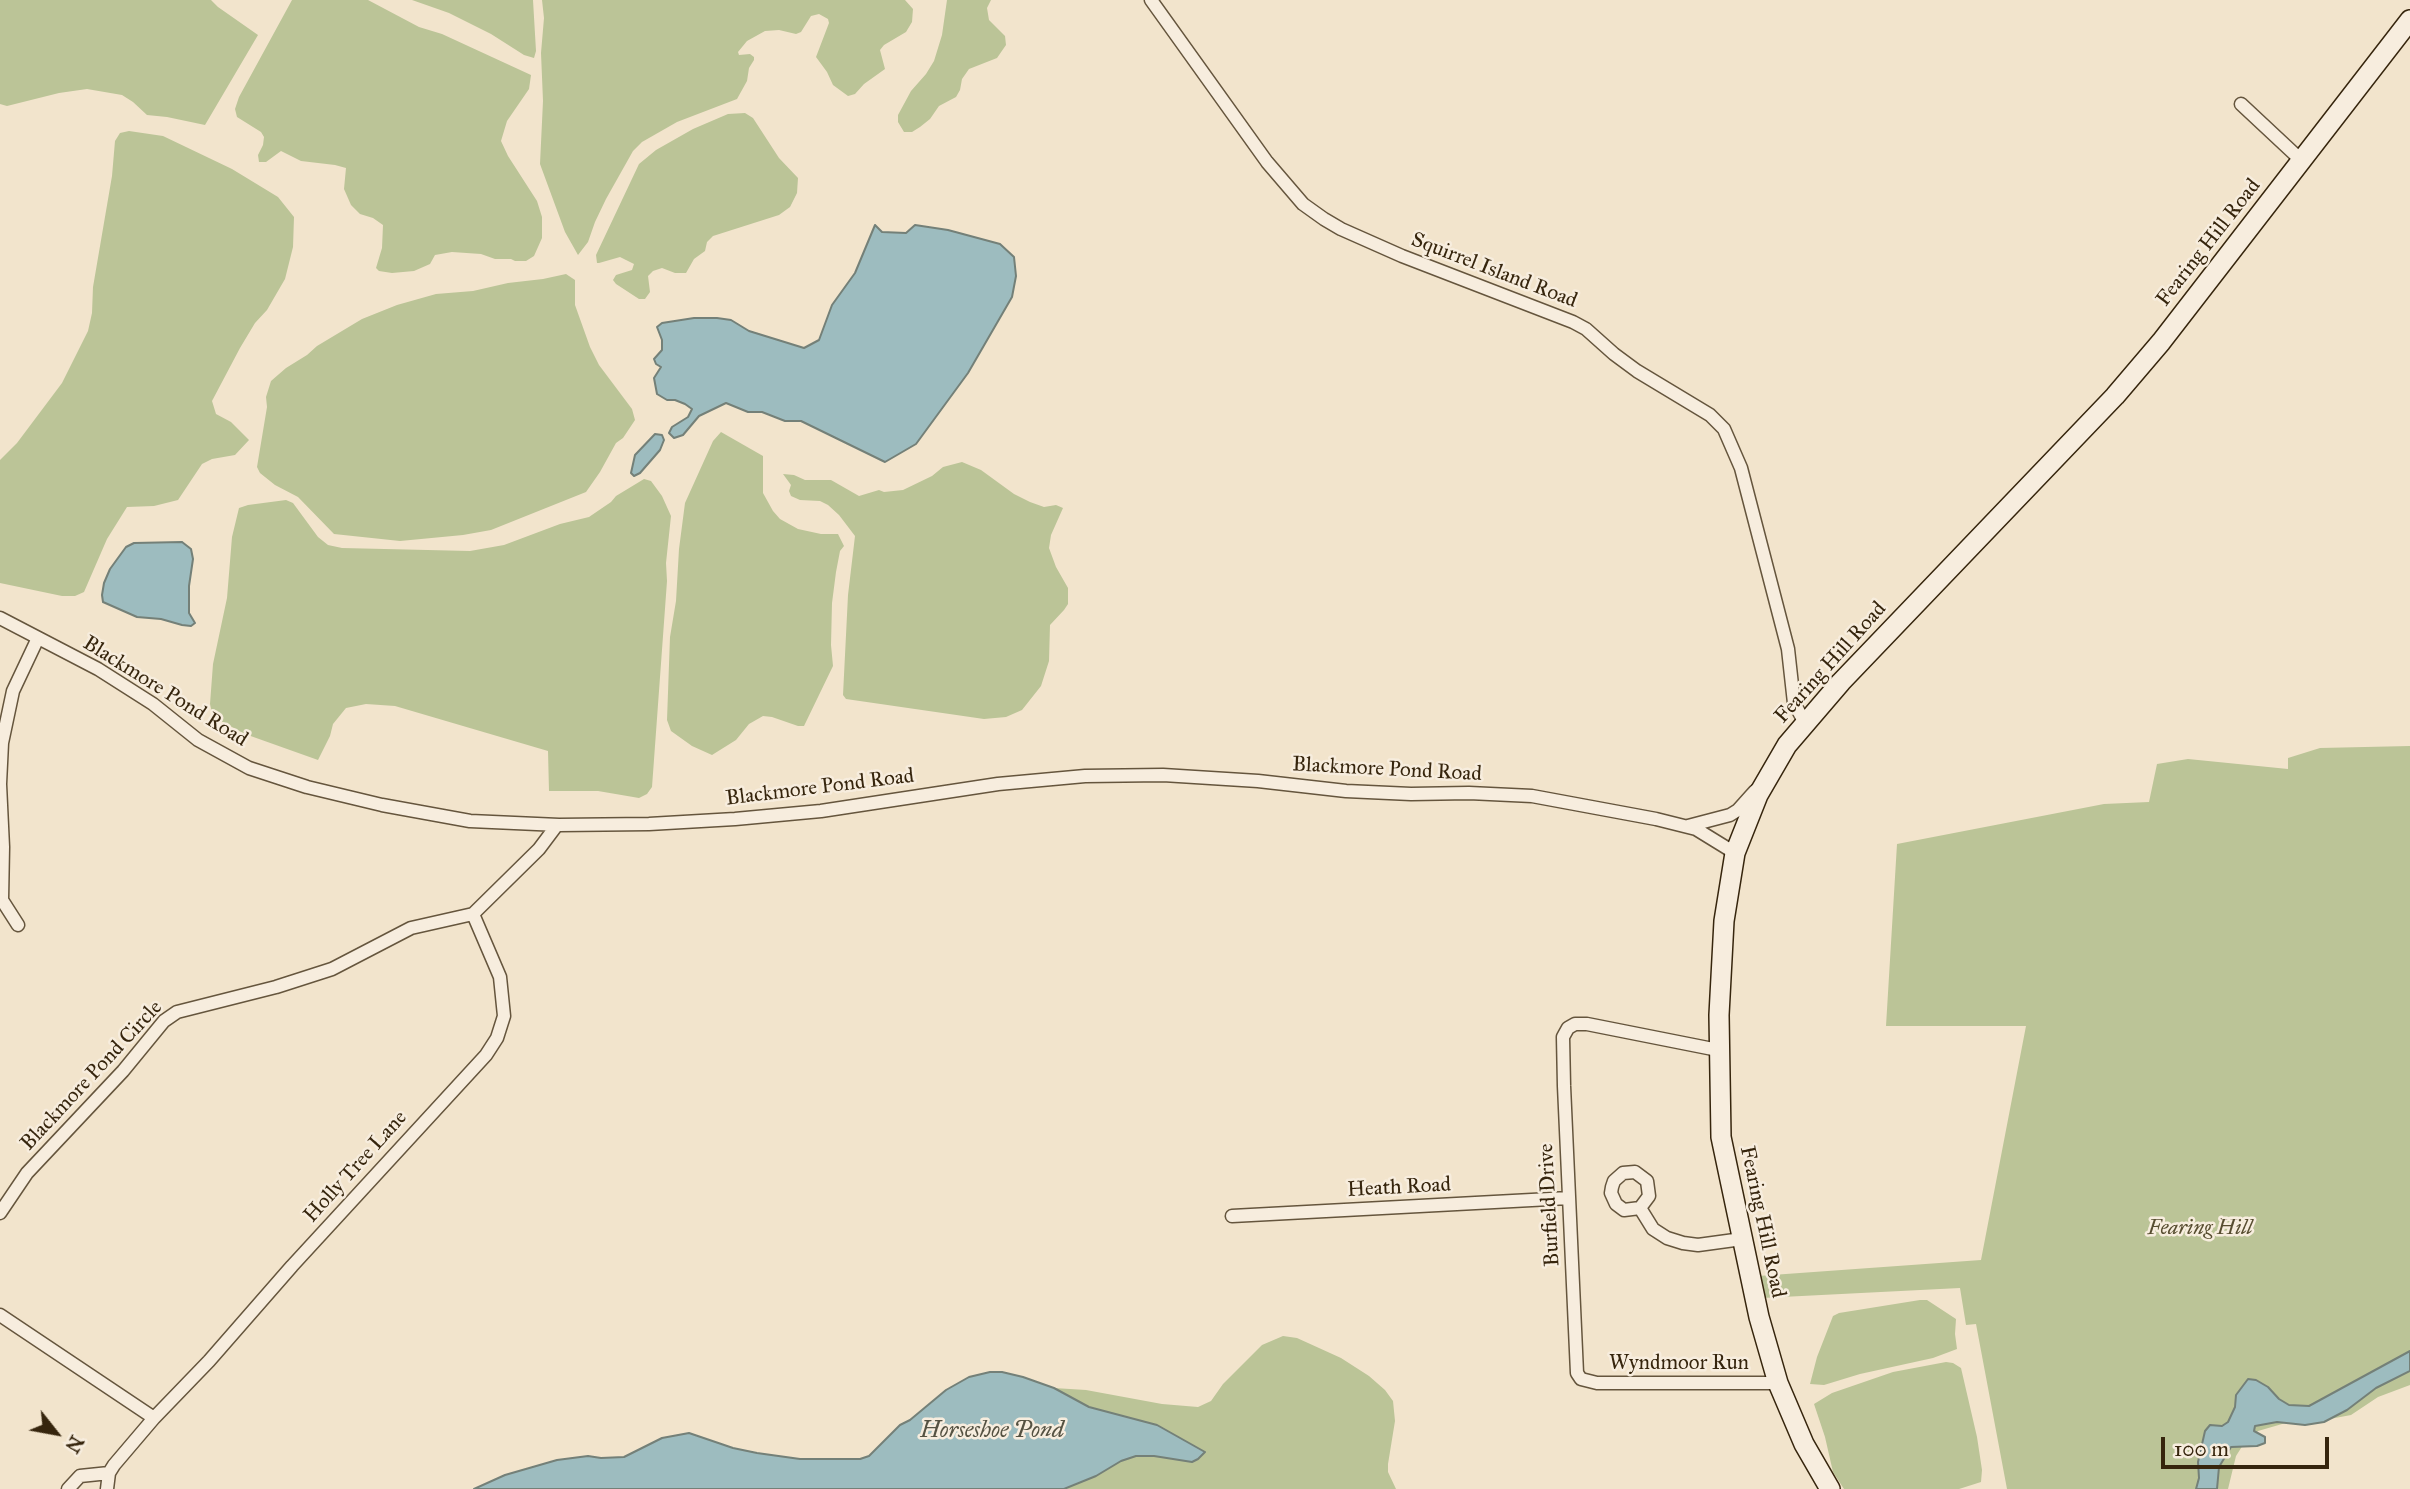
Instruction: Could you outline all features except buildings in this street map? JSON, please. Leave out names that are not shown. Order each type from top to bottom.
[{"type":"main road","name":"Fearing Hill Road","points":[[1830,1489],[1804,1444],[1778,1383],[1759,1317],[1721,1137],[1718,1050],[1721,952],[1735,853],[1765,781],[1787,745],[1841,682],[2115,396],[2161,342],[2410,20]]},
{"type":"street","name":"Squirrel Island Road","points":[[1151,0],[1267,162],[1303,204],[1340,229],[1573,322],[1586,329],[1637,371],[1710,415],[1724,429],[1741,468],[1788,649],[1794,703],[1805,723]]},
{"type":"street","points":[[2241,104],[2302,160]]},
{"type":"street","name":"Blackmore Pond Road","points":[[0,618],[107,674],[153,704],[198,740],[249,768],[307,787],[382,805],[470,821],[557,825],[735,819],[821,811],[998,784],[1085,776],[1163,775],[1258,781],[1346,791],[1532,796],[1688,827],[1712,837],[1735,853]]},
{"type":"street","points":[[18,925],[2,900],[2,743],[13,691],[38,638]]},
{"type":"street","name":"Blackmore Pond Road","points":[[1688,827],[1730,815],[1765,781]]},
{"type":"street","points":[[472,914],[539,849],[557,825]]},
{"type":"street","name":"Blackmore Pond Circle","points":[[0,1213],[27,1174],[123,1071],[164,1021],[177,1012],[276,987],[332,969],[411,928],[472,914]]},
{"type":"street","name":"Holly Tree Lane","points":[[109,1473],[154,1418],[209,1361],[486,1055],[504,1016],[500,977],[472,914]]},
{"type":"street","name":"Burfield Drive","points":[[1581,1379],[1576,1365],[1563,1037],[1568,1028],[1576,1024],[1587,1024],[1718,1050]]},
{"type":"street","name":"Heath Road","points":[[1231,1216],[1569,1198]]},
{"type":"street","points":[[1640,1208],[1653,1229],[1675,1241],[1698,1245],[1742,1239]]},
{"type":"street","points":[[0,1315],[154,1418]]},
{"type":"street","name":"Wyndmoor Run","points":[[1581,1379],[1597,1383],[1778,1383]]},
{"type":"street","points":[[68,1489],[80,1476],[109,1473],[107,1489]]},
{"type":"green space","points":[[0,0],[211,0],[258,35],[205,125],[147,115],[122,95],[87,89],[7,106],[0,104]]},
{"type":"green space","points":[[292,0],[368,0],[419,27],[442,34],[531,75],[529,89],[507,121],[501,141],[537,201],[542,217],[542,238],[534,256],[526,261],[515,261],[481,254],[452,252],[435,255],[430,264],[414,271],[379,271],[376,268],[382,248],[383,225],[360,214],[351,205],[344,189],[346,168],[301,161],[281,151],[266,162],[259,162],[258,155],[264,137],[261,132],[237,117],[235,109]]},
{"type":"green space","points":[[412,0],[533,0],[536,51],[534,58],[449,13]]},
{"type":"green space","points":[[542,0],[905,0],[913,9],[912,22],[906,32],[880,50],[885,69],[855,94],[848,96],[833,85],[816,57],[829,23],[828,19],[819,14],[811,16],[801,32],[796,34],[779,30],[765,31],[747,41],[738,52],[739,55],[750,54],[754,60],[737,99],[677,122],[642,142],[633,151],[606,199],[588,242],[578,255],[565,232],[540,164],[543,101]]},
{"type":"green space","points":[[947,0],[991,0],[987,8],[989,20],[1005,36],[1006,45],[997,58],[969,69],[962,79],[956,97],[939,106],[920,127],[912,132],[904,132],[898,122],[898,115],[911,91],[934,61],[942,35]]},
{"type":"green space","points":[[745,113],[753,118],[779,158],[798,178],[797,193],[790,207],[779,215],[713,236],[707,242],[705,251],[694,259],[686,273],[675,273],[662,268],[653,271],[648,276],[650,292],[645,299],[639,299],[616,284],[613,280],[616,275],[632,270],[634,264],[620,257],[597,263],[596,255],[639,164],[656,150],[693,129],[728,114]]},
{"type":"green space","points":[[129,131],[163,136],[232,169],[278,197],[294,217],[293,247],[285,279],[240,348],[212,401],[216,414],[231,422],[249,440],[235,455],[212,459],[202,464],[178,500],[154,506],[127,507],[107,539],[84,592],[75,596],[62,596],[0,583],[0,460],[17,443],[62,383],[88,331],[115,141],[120,133]]},
{"type":"green space","points":[[566,274],[575,280],[575,305],[590,347],[599,365],[632,409],[635,420],[623,438],[616,443],[586,492],[491,530],[400,541],[334,534],[298,497],[275,485],[260,473],[257,467],[267,407],[266,397],[271,381],[317,346],[362,319],[397,305],[436,294],[473,291]]},
{"type":"green space","points":[[721,432],[763,456],[763,493],[780,519],[798,529],[821,534],[838,534],[844,546],[840,551],[832,603],[833,666],[804,726],[763,716],[749,724],[736,740],[712,755],[692,746],[671,731],[667,720],[670,637],[685,503],[713,441]]},
{"type":"green space","points":[[962,462],[981,470],[1030,502],[1044,507],[1056,505],[1063,508],[1051,535],[1049,548],[1068,588],[1068,604],[1050,625],[1049,661],[1041,686],[1022,710],[1006,717],[984,719],[846,699],[843,695],[848,595],[855,536],[828,505],[791,496],[791,485],[783,474],[805,480],[831,480],[859,496],[879,490],[903,490],[932,476],[943,467]]},
{"type":"green space","points":[[644,479],[651,481],[662,496],[671,516],[652,787],[647,794],[639,798],[598,791],[549,791],[548,751],[395,706],[366,704],[346,708],[333,724],[318,760],[245,734],[213,717],[210,704],[213,664],[227,598],[232,537],[239,508],[286,500],[293,503],[318,537],[328,545],[342,548],[470,551],[504,545],[560,524],[589,517]]},
{"type":"green space","name":"Fearing Hill","points":[[2410,746],[2410,1385],[2378,1397],[2351,1415],[2319,1421],[2289,1422],[2258,1431],[2236,1456],[2228,1489],[2007,1489],[1976,1324],[1966,1325],[1960,1288],[1762,1298],[1758,1276],[1981,1260],[2026,1026],[1886,1026],[1897,844],[2104,804],[2149,802],[2157,764],[2188,759],[2288,769],[2288,758],[2320,748]]},
{"type":"green space","points":[[1927,1300],[1956,1319],[1957,1349],[1933,1358],[1824,1385],[1810,1384],[1833,1316]]},
{"type":"green space","points":[[1283,1336],[1297,1338],[1341,1358],[1385,1390],[1393,1401],[1395,1421],[1388,1472],[1396,1489],[1064,1489],[1136,1456],[1192,1462],[1205,1452],[1157,1425],[1088,1407],[1054,1388],[1086,1390],[1162,1404],[1198,1407],[1211,1401],[1223,1384],[1262,1345]]},
{"type":"green space","points":[[1946,1362],[1961,1368],[1977,1437],[1981,1482],[1959,1489],[1844,1489],[1833,1472],[1814,1404],[1832,1393],[1893,1372]]},
{"type":"water","points":[[875,225],[882,232],[906,233],[915,225],[948,230],[1000,244],[1014,257],[1016,276],[1012,297],[968,373],[916,444],[885,462],[801,421],[785,421],[762,412],[748,412],[726,403],[699,416],[683,435],[674,438],[669,433],[672,427],[688,417],[692,409],[657,394],[654,378],[661,367],[654,359],[662,350],[662,340],[657,327],[662,323],[694,318],[731,320],[749,331],[804,348],[819,340],[832,305],[855,273]]},
{"type":"water","points":[[655,434],[662,435],[664,440],[660,450],[640,473],[634,476],[631,473],[635,455]]},
{"type":"water","points":[[182,542],[191,549],[193,559],[189,613],[195,623],[191,626],[137,617],[103,602],[104,583],[110,569],[126,547],[134,543]]},
{"type":"water","points":[[2410,1351],[2410,1371],[2376,1388],[2347,1410],[2324,1422],[2305,1425],[2277,1422],[2255,1426],[2254,1431],[2265,1437],[2265,1443],[2231,1447],[2219,1467],[2217,1489],[2196,1489],[2199,1478],[2198,1462],[2205,1431],[2210,1425],[2222,1426],[2228,1422],[2235,1407],[2236,1395],[2248,1379],[2268,1387],[2289,1405],[2309,1406]]},
{"type":"water","name":"Horseshoe Pond","points":[[990,1372],[1023,1377],[1054,1388],[1089,1407],[1157,1425],[1205,1452],[1192,1462],[1136,1456],[1064,1489],[474,1489],[505,1475],[557,1460],[588,1456],[624,1457],[662,1438],[689,1433],[757,1453],[800,1459],[860,1459],[869,1456],[900,1425],[946,1390],[969,1377]]}]
